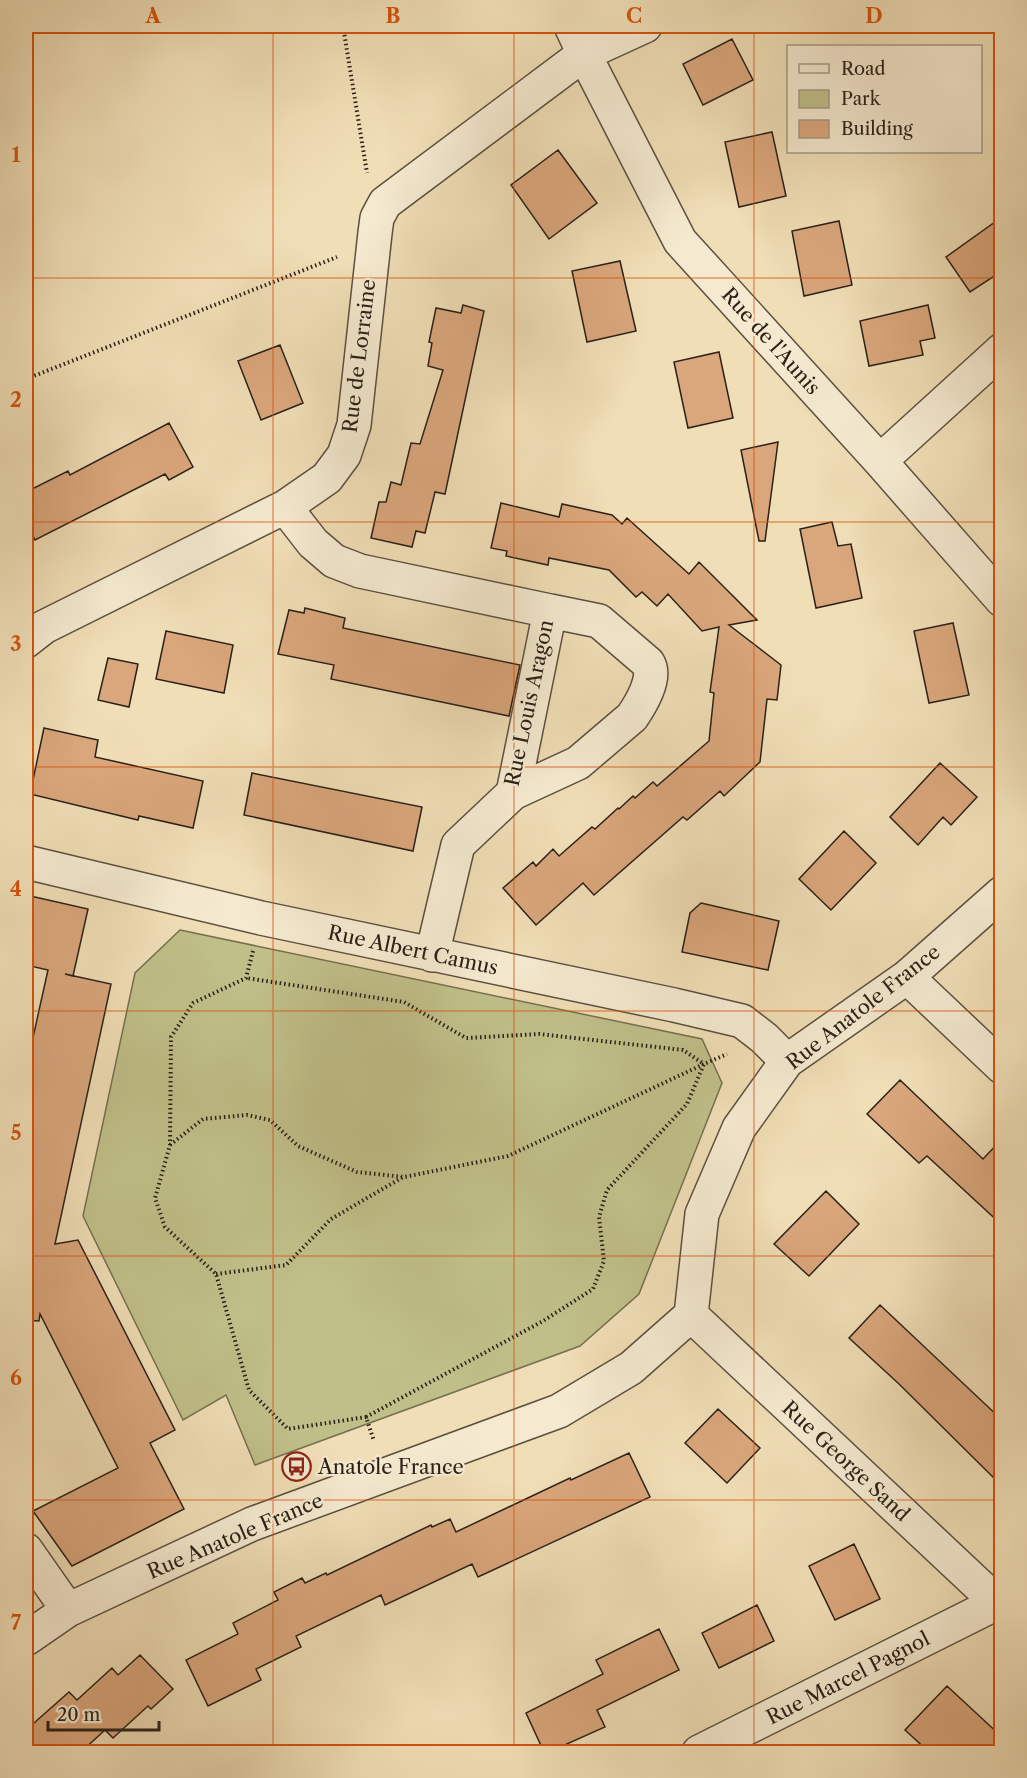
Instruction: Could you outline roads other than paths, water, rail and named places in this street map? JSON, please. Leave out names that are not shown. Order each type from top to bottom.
[{"type":"street","name":"Rue de Lorraine","points":[[26,641],[44,627],[285,507],[327,478],[344,455],[354,425],[377,218],[385,203],[578,40],[645,26]]},
{"type":"street","name":"Rue de l'Aunis","points":[[578,40],[680,241],[880,461],[1002,600]]},
{"type":"street","points":[[880,461],[1002,350]]},
{"type":"street","name":"Rue Louis Aragon","points":[[285,507],[313,543],[333,561],[360,571],[550,611],[513,793],[458,844],[432,955]]},
{"type":"street","points":[[513,793],[578,764],[632,717],[639,707],[651,676],[652,669],[648,663],[599,621],[550,611]]},
{"type":"street","name":"Rue Albert Camus","points":[[26,862],[261,918],[674,1005],[742,1022],[764,1038],[787,1061]]},
{"type":"street","name":"Rue Anatole France","points":[[26,1639],[68,1610],[252,1524],[559,1410],[631,1368],[691,1315],[702,1214],[739,1128],[787,1061],[907,977],[1002,893]]},
{"type":"street","points":[[907,977],[1002,1067]]},
{"type":"street","name":"Rue George Sand","points":[[691,1315],[999,1605]]},
{"type":"street","points":[[26,1550],[68,1610]]},
{"type":"street","name":"Rue Marcel Pagnol","points":[[699,1752],[999,1605]]},
{"type":"place","name":"Anatole France","points":[[297,1467]]}]
